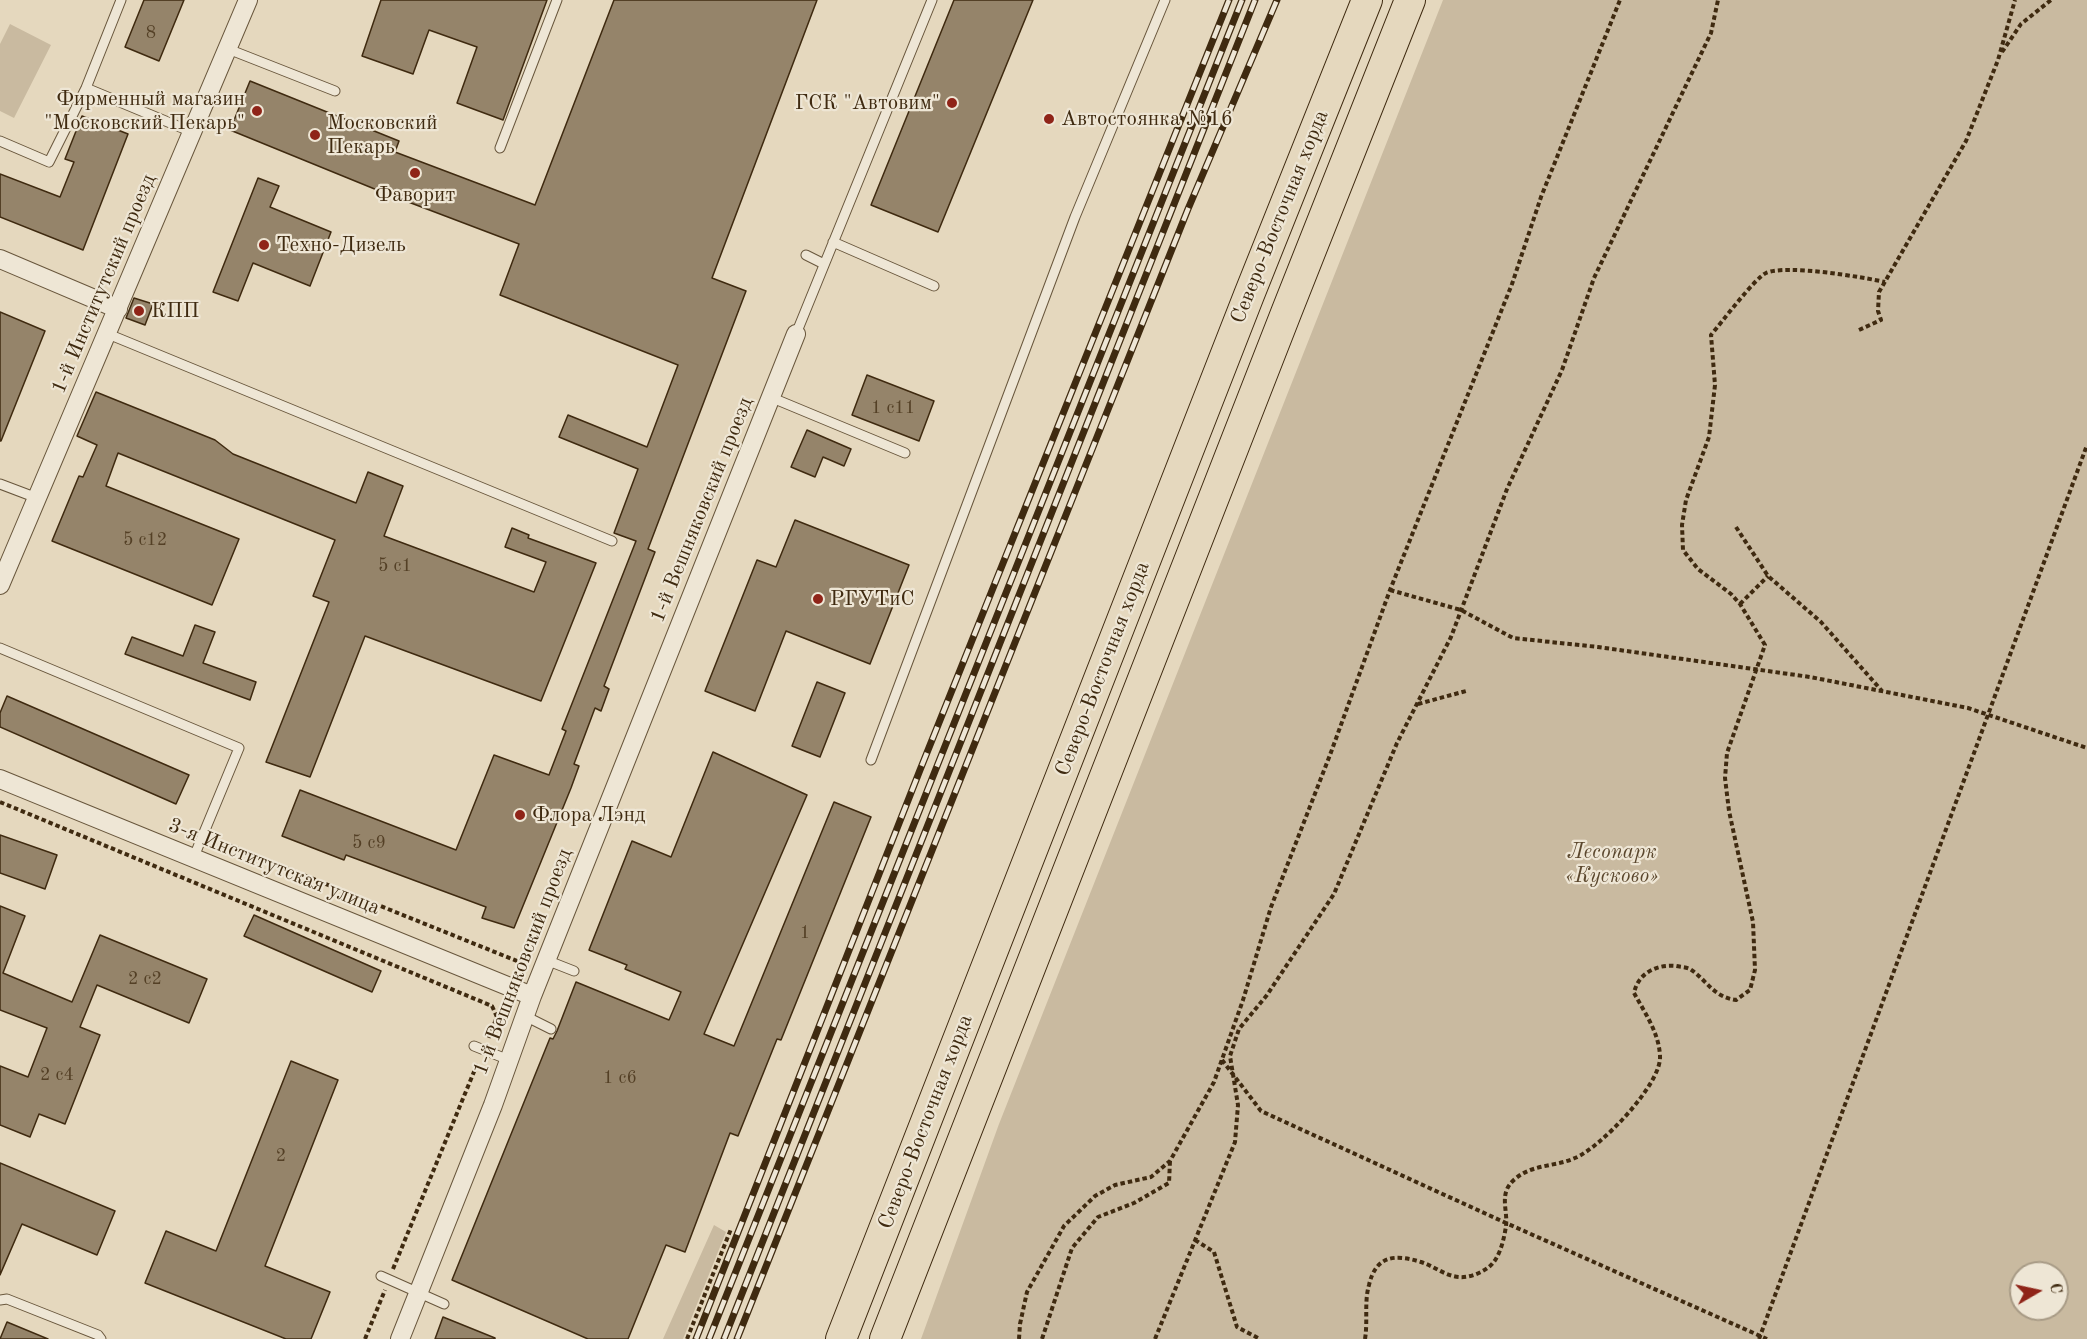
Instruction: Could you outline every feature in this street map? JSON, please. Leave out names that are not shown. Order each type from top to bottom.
[{"type":"main road","name":"Северо-Восточная хорда","points":[[841,1339],[1240,316],[1367,0]]},
{"type":"main road","name":"Северо-Восточная хорда","points":[[885,1339],[1410,0]]},
{"type":"street","name":"1-й Институтский проезд","points":[[0,585],[248,0]]},
{"type":"street","points":[[0,259],[118,309]]},
{"type":"street","name":"1-й Вешняковский проезд","points":[[400,1339],[532,996],[796,333]]},
{"type":"street","name":"3-я Институтская улица","points":[[0,779],[532,996]]},
{"type":"lane","points":[[0,141],[49,162],[86,88],[121,0]]},
{"type":"lane","points":[[500,148],[557,0]]},
{"type":"lane","points":[[796,333],[932,0]]},
{"type":"lane","points":[[871,760],[1076,217],[1165,0]]},
{"type":"lane","points":[[228,50],[336,92]]},
{"type":"lane","points":[[86,88],[192,132]]},
{"type":"lane","points":[[833,242],[934,286]]},
{"type":"lane","points":[[806,255],[824,264]]},
{"type":"lane","points":[[108,334],[612,541]]},
{"type":"lane","points":[[770,397],[905,453]]},
{"type":"lane","points":[[0,484],[37,498]]},
{"type":"lane","points":[[0,648],[239,748],[193,859]]},
{"type":"lane","points":[[544,966],[574,971]]},
{"type":"lane","points":[[525,1016],[551,1029]]},
{"type":"lane","points":[[479,1048],[509,1060]]},
{"type":"lane","points":[[385,1278],[444,1304]]},
{"type":"lane","points":[[0,1300],[7,1299],[98,1335],[101,1339]]},
{"type":"path","points":[[1019,1339],[1027,1292],[1064,1226],[1095,1196],[1114,1185],[1151,1177],[1170,1161],[1214,1082],[1243,1000],[1271,907],[1390,590],[1509,294],[1531,234],[1541,196],[1620,0]]},
{"type":"path","points":[[1155,1339],[1235,1142],[1238,1105],[1230,1056],[1239,1029],[1267,995],[1334,894],[1397,743],[1451,637],[1507,489],[1562,370],[1594,278],[1711,33],[1718,0]]},
{"type":"path","points":[[1859,330],[1881,320],[1878,310],[1880,292],[1966,141],[1999,55],[2015,0]]},
{"type":"path","points":[[1999,55],[2021,24],[2051,0]]},
{"type":"path","points":[[1365,1339],[1369,1283],[1379,1263],[1391,1256],[1422,1262],[1459,1278],[1472,1276],[1490,1266],[1500,1250],[1506,1223],[1503,1209],[1504,1195],[1514,1180],[1531,1169],[1575,1159],[1593,1148],[1633,1107],[1648,1085],[1661,1057],[1654,1029],[1634,993],[1636,983],[1650,970],[1667,965],[1688,968],[1724,998],[1736,1000],[1750,990],[1755,970],[1753,922],[1729,811],[1725,778],[1727,753],[1765,645],[1740,604],[1731,594],[1698,569],[1683,550],[1682,525],[1686,500],[1709,437],[1716,385],[1712,335],[1765,273],[1788,269],[1885,282]]},
{"type":"path","points":[[1760,1337],[2087,445]]},
{"type":"path","points":[[1736,527],[1768,576],[1821,622],[1882,692]]},
{"type":"path","points":[[1740,604],[1768,576]]},
{"type":"path","points":[[1390,590],[1461,610],[1513,638],[1598,647],[1810,677],[1968,708],[2087,748]]},
{"type":"path","points":[[1417,704],[1466,691]]},
{"type":"path","points":[[0,802],[492,1006],[497,1017],[479,1048],[385,1278],[364,1339]]},
{"type":"path","points":[[204,835],[544,966]]},
{"type":"path","points":[[1222,1059],[1261,1111],[1767,1339]]},
{"type":"path","points":[[1042,1339],[1072,1248],[1098,1217],[1134,1203],[1168,1183],[1170,1161]]},
{"type":"path","points":[[687,1339],[731,1229]]},
{"type":"path","points":[[1195,1240],[1214,1252],[1237,1327],[1260,1339]]},
{"type":"green space","name":"Лесопарк «Кусково»","points":[[1443,0],[2087,0],[2087,1339],[921,1339],[999,1124]]},
{"type":"green space","points":[[10,24],[51,45],[14,118],[0,111],[0,44]]},
{"type":"green space","points":[[714,1225],[726,1232],[683,1339],[663,1339]]},
{"type":"building","points":[[144,0],[184,0],[159,61],[125,47]]},
{"type":"building","points":[[381,0],[547,0],[503,120],[457,103],[477,47],[429,30],[413,74],[362,56]]},
{"type":"building","points":[[614,0],[817,0],[712,278],[746,291],[648,549],[655,552],[604,686],[609,689],[601,711],[595,708],[574,764],[579,766],[571,788],[514,928],[482,918],[486,907],[346,855],[344,860],[282,836],[300,790],[456,850],[494,755],[549,775],[566,731],[562,729],[636,541],[614,533],[638,469],[559,437],[568,415],[647,447],[678,365],[500,295],[519,244],[382,192],[230,130],[250,81],[399,141],[395,152],[535,205]]},
{"type":"building","name":"ГСК \"Автовим\"","points":[[954,0],[1033,0],[938,232],[871,205]]},
{"type":"building","points":[[82,116],[128,134],[83,250],[0,217],[0,174],[60,197],[74,162],[65,159]]},
{"type":"building","points":[[258,178],[279,186],[270,207],[331,232],[310,286],[253,263],[238,301],[213,292]]},
{"type":"building","name":"КПП","points":[[134,298],[153,304],[145,325],[126,318]]},
{"type":"building","points":[[0,312],[45,331],[1,441],[0,441]]},
{"type":"building","points":[[867,375],[934,401],[919,441],[852,415]]},
{"type":"building","points":[[96,392],[215,440],[233,454],[356,503],[368,472],[403,486],[384,536],[534,592],[546,562],[505,547],[512,528],[529,535],[528,538],[596,563],[541,701],[365,636],[310,777],[266,762],[329,602],[313,596],[335,540],[118,453],[106,486],[239,539],[212,605],[52,541],[79,476],[83,477],[97,445],[77,436]]},
{"type":"building","points":[[807,430],[851,449],[844,466],[823,457],[815,477],[791,467]]},
{"type":"building","name":"РГУТиС","points":[[795,520],[909,565],[870,664],[786,631],[755,711],[705,691],[757,560],[776,567]]},
{"type":"building","points":[[195,625],[215,632],[203,663],[256,682],[250,700],[125,654],[132,637],[183,656]]},
{"type":"building","points":[[817,682],[845,693],[820,757],[792,746]]},
{"type":"building","points":[[7,696],[189,775],[176,804],[0,727],[0,713]]},
{"type":"building","points":[[713,752],[807,795],[704,1034],[734,1046],[834,802],[871,817],[781,1040],[777,1039],[738,1136],[730,1133],[685,1252],[666,1245],[628,1339],[588,1339],[452,1280],[550,1038],[553,1039],[557,1031],[576,982],[669,1020],[681,992],[625,969],[627,965],[589,950],[632,841],[671,857]]},
{"type":"building","points":[[0,835],[57,855],[45,889],[0,873]]},
{"type":"building","points":[[0,906],[25,916],[3,973],[72,1002],[100,935],[207,979],[189,1023],[97,985],[80,1027],[100,1035],[65,1124],[39,1114],[30,1137],[0,1125],[0,1066],[28,1077],[47,1028],[0,1010]]},
{"type":"building","points":[[254,915],[381,971],[372,992],[244,936]]},
{"type":"building","points":[[291,1061],[338,1080],[265,1266],[330,1292],[311,1339],[286,1339],[145,1283],[166,1231],[216,1251]]},
{"type":"building","points":[[0,1163],[115,1211],[97,1255],[22,1224],[0,1275]]},
{"type":"building","points":[[443,1317],[495,1338],[495,1339],[435,1339]]},
{"type":"building","points":[[7,1322],[48,1339],[0,1339]]},
{"type":"railway","points":[[696,1339],[920,770],[1229,0]]},
{"type":"railway","points":[[709,1339],[1242,0]]},
{"type":"railway","points":[[724,1339],[1255,0]]},
{"type":"railway","points":[[737,1339],[1188,209],[1277,0]]},
{"type":"place","name":"ГСК \"Автовим\"","points":[[952,103]]},
{"type":"place","name":"Фирменный магазин \"Московский Пекарь\"","points":[[257,111]]},
{"type":"place","name":"Автостоянка №16","points":[[1049,119]]},
{"type":"place","name":"Московский Пекарь","points":[[315,135]]},
{"type":"place","name":"Фаворит","points":[[415,173]]},
{"type":"place","name":"Техно-Дизель","points":[[264,245]]},
{"type":"place","name":"КПП","points":[[139,311]]},
{"type":"place","name":"РГУТиС","points":[[818,599]]},
{"type":"place","name":"Флора Лэнд","points":[[520,815]]}]
